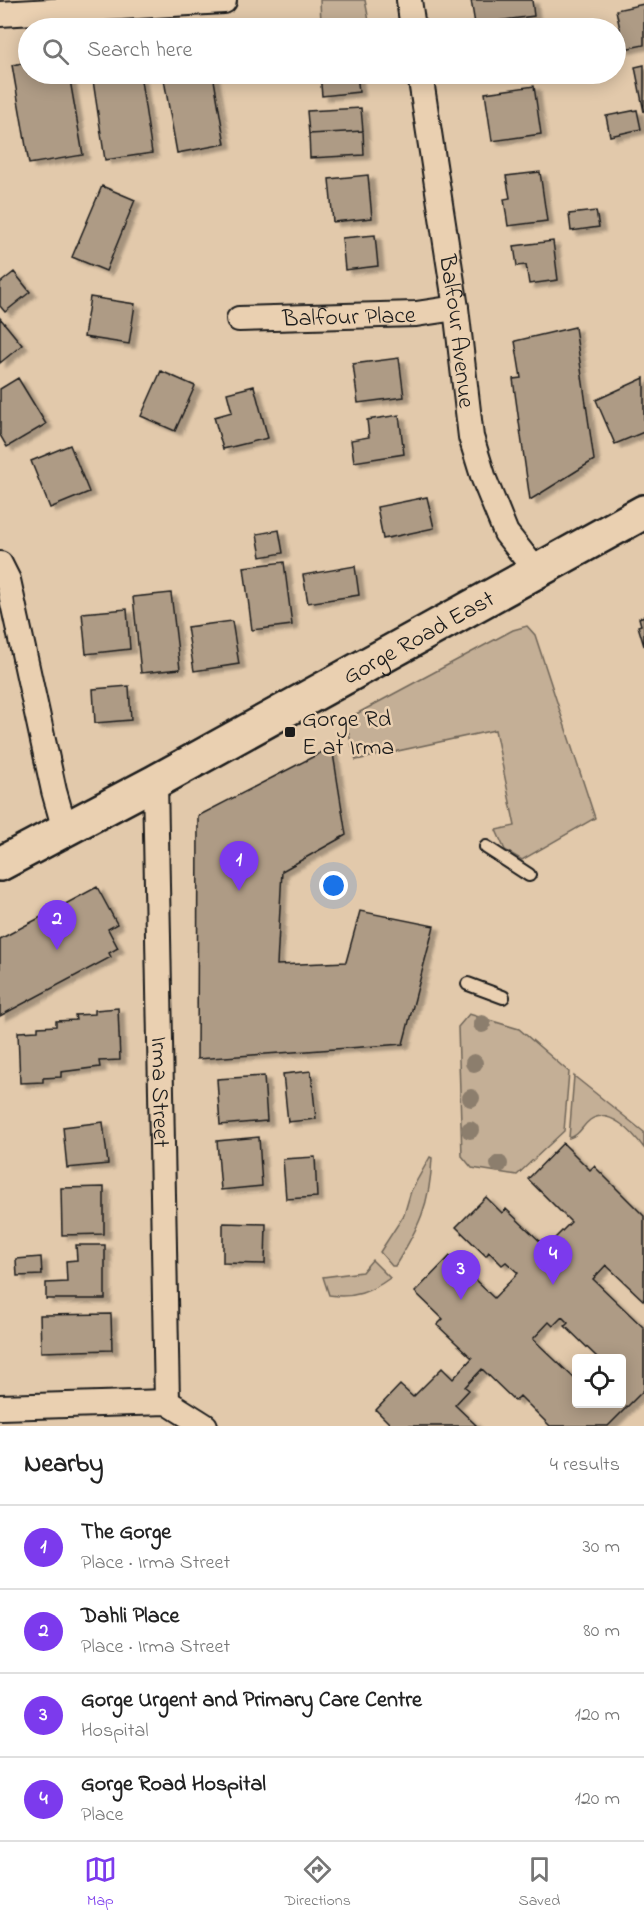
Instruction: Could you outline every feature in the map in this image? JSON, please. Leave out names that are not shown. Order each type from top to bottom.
[{"type":"main road","name":"Gorge Road East","points":[[0,864],[155,783],[644,512]]},
{"type":"street","points":[[409,0],[412,18]]},
{"type":"street","points":[[0,14],[224,1]]},
{"type":"street","name":"Balfour Avenue","points":[[422,84],[456,308],[471,437],[484,479],[512,543],[537,572]]},
{"type":"street","name":"Balfour Place","points":[[239,319],[416,314],[456,308]]},
{"type":"street","points":[[0,564],[8,580],[54,791],[65,830]]},
{"type":"street","name":"Irma Street","points":[[155,783],[167,1402]]},
{"type":"street","points":[[0,1407],[167,1402],[205,1426]]},
{"type":"lane","points":[[486,847],[529,875]]},
{"type":"lane","points":[[468,984],[504,998]]},
{"type":"shaded area","points":[[320,0],[365,0],[368,18],[321,18]]},
{"type":"shaded area","points":[[527,626],[535,635],[595,818],[522,860],[505,850],[496,830],[515,826],[495,730],[356,760],[345,720],[513,630]]},
{"type":"shaded area","points":[[469,1014],[519,1029],[569,1072],[564,1131],[517,1175],[472,1168],[462,1156],[458,1027]]},
{"type":"shaded area","points":[[574,1076],[644,1132],[644,1148],[628,1129],[605,1116],[590,1120],[578,1133],[569,1138]]},
{"type":"shaded area","points":[[430,1157],[432,1158],[431,1175],[422,1215],[395,1266],[392,1266],[380,1252],[404,1215],[411,1191]]},
{"type":"shaded area","points":[[372,1260],[390,1278],[376,1287],[354,1295],[329,1295],[323,1277],[362,1272]]},
{"type":"building","points":[[471,0],[532,0],[534,16],[474,18]]},
{"type":"building","points":[[644,4],[644,45],[626,49],[626,18],[618,18],[616,10]]},
{"type":"building","points":[[18,64],[18,84],[71,84],[83,155],[29,164],[12,65]]},
{"type":"building","points":[[644,65],[644,112],[635,67]]},
{"type":"building","points":[[94,84],[142,84],[152,153],[105,160]]},
{"type":"building","points":[[165,84],[215,84],[225,144],[177,153]]},
{"type":"building","points":[[321,84],[358,84],[359,92],[322,96]]},
{"type":"building","points":[[534,86],[541,134],[492,141],[485,93]]},
{"type":"building","points":[[361,108],[363,131],[309,134],[307,111]]},
{"type":"building","points":[[637,110],[641,129],[610,136],[606,116]]},
{"type":"building","points":[[363,131],[364,155],[310,158],[309,134]]},
{"type":"building","points":[[540,172],[547,221],[508,226],[504,199],[510,198],[506,176]]},
{"type":"building","points":[[368,175],[372,218],[333,222],[329,179]]},
{"type":"building","points":[[102,186],[135,200],[106,271],[72,257]]},
{"type":"building","points":[[596,211],[599,227],[571,231],[569,214]]},
{"type":"building","points":[[375,235],[378,266],[345,270],[342,238]]},
{"type":"building","points":[[553,241],[558,280],[529,284],[526,265],[517,266],[514,246]]},
{"type":"building","points":[[14,272],[30,292],[5,312],[0,306],[0,283]]},
{"type":"building","points":[[90,297],[135,304],[129,344],[84,337]]},
{"type":"building","points":[[0,318],[22,345],[0,363]]},
{"type":"building","points":[[575,327],[594,460],[530,500],[513,379],[521,378],[515,341]]},
{"type":"building","points":[[399,358],[404,397],[358,403],[353,364]]},
{"type":"building","points":[[161,371],[195,386],[175,431],[141,416]]},
{"type":"building","points":[[18,378],[46,424],[7,447],[0,435],[0,389]]},
{"type":"building","points":[[644,378],[644,432],[615,444],[596,400]]},
{"type":"building","points":[[254,386],[268,438],[223,449],[214,417],[232,412],[227,393]]},
{"type":"building","points":[[399,415],[404,454],[354,462],[351,440],[369,437],[367,420]]},
{"type":"building","points":[[70,445],[89,492],[50,508],[31,461]]},
{"type":"building","points":[[427,497],[434,528],[383,539],[377,507]]},
{"type":"building","points":[[279,530],[283,553],[261,557],[257,534]]},
{"type":"building","points":[[284,562],[292,625],[252,630],[244,567]]},
{"type":"building","points":[[355,566],[359,595],[308,603],[303,575]]},
{"type":"building","points":[[171,593],[180,669],[141,673],[133,597]]},
{"type":"building","points":[[127,609],[130,649],[86,654],[82,613]]},
{"type":"building","points":[[644,616],[644,646],[638,626],[641,625],[639,618]]},
{"type":"building","points":[[232,621],[239,664],[194,671],[187,627]]},
{"type":"building","points":[[129,686],[131,720],[95,723],[93,689]]},
{"type":"building","points":[[332,747],[346,835],[282,871],[277,965],[346,962],[360,911],[434,926],[403,1044],[197,1059],[198,816]]},
{"type":"building","points":[[97,887],[117,924],[108,929],[118,948],[109,953],[111,957],[0,1016],[0,939]]},
{"type":"building","points":[[118,1008],[120,1060],[99,1061],[100,1067],[61,1072],[61,1077],[43,1078],[43,1082],[20,1083],[18,1032],[38,1031],[38,1027],[56,1026],[56,1021],[76,1020],[75,1015],[95,1014],[95,1010]]},
{"type":"building","points":[[311,1071],[316,1119],[288,1122],[283,1074]]},
{"type":"building","points":[[264,1076],[267,1121],[220,1125],[217,1079]]},
{"type":"building","points":[[103,1122],[108,1164],[67,1168],[63,1127]]},
{"type":"building","points":[[259,1137],[262,1186],[221,1190],[217,1141]]},
{"type":"building","points":[[563,1143],[590,1170],[594,1166],[644,1216],[644,1301],[606,1265],[593,1279],[644,1328],[644,1390],[626,1408],[608,1426],[550,1426],[520,1396],[515,1401],[482,1369],[465,1387],[469,1390],[455,1405],[477,1426],[392,1426],[376,1410],[400,1385],[413,1397],[442,1368],[453,1379],[472,1358],[437,1325],[443,1319],[415,1292],[450,1256],[494,1298],[518,1273],[506,1262],[502,1265],[489,1252],[486,1256],[456,1227],[486,1197],[502,1213],[506,1209],[546,1247],[571,1222],[528,1179]]},
{"type":"building","points":[[315,1157],[317,1197],[286,1199],[283,1159]]},
{"type":"building","points":[[104,1187],[104,1234],[62,1235],[61,1188]]},
{"type":"building","points":[[223,1223],[266,1224],[265,1264],[223,1263]]},
{"type":"building","points":[[76,1245],[105,1245],[105,1299],[46,1299],[46,1283],[67,1282],[66,1261],[77,1260]]},
{"type":"building","points":[[41,1257],[42,1275],[17,1276],[16,1259]]},
{"type":"building","points":[[111,1314],[112,1350],[41,1352],[40,1315]]},
{"type":"place","name":"Gorge Rd E at Irma","points":[[290,732]]},
{"type":"place","name":"The Gorge","points":[[239,891]]},
{"type":"place","name":"Dahli Place","points":[[57,950]]},
{"type":"place","name":"Gorge Road Hospital","points":[[553,1285]]},
{"type":"place","name":"Gorge Urgent and Primary Care Centre","points":[[461,1300]]}]
